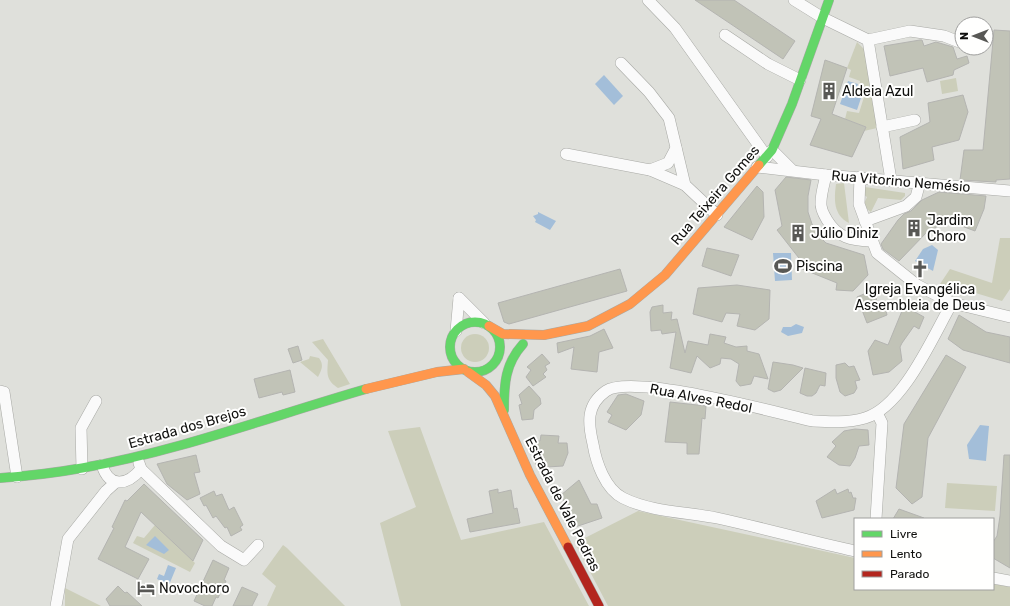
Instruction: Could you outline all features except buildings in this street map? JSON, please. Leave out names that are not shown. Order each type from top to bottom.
[{"type":"main road","name":"Rua Teixeira Gomes","points":[[498,358],[522,344],[544,335],[588,326],[630,304],[665,275],[757,167],[770,154],[800,80],[829,0]]},
{"type":"main road","points":[[440,356],[454,335],[465,324],[472,322],[487,325],[495,332],[499,340],[498,358],[487,370],[479,372],[466,370],[458,366],[452,357],[450,349],[454,335]]},
{"type":"main road","name":"Rua Teixeira Gomes","points":[[487,325],[502,334],[544,335]]},
{"type":"main road","points":[[504,414],[505,370],[510,359],[522,344]]},
{"type":"main road","name":"Estrada de Vale Pedras","points":[[498,358],[499,395],[504,414]]},
{"type":"main road","name":"Estrada dos Brejos","points":[[379,385],[421,369],[430,363]]},
{"type":"main road","name":"Estrada de Vale Pedras","points":[[466,370],[486,385],[495,396],[530,475],[599,606]]},
{"type":"main road","name":"Estrada dos Brejos","points":[[0,478],[39,476],[102,465],[379,385],[438,371],[466,370]]},
{"type":"street","points":[[648,0],[675,28],[770,154],[792,170]]},
{"type":"street","points":[[794,0],[823,18],[868,40],[910,31],[944,36],[954,40]]},
{"type":"street","points":[[725,35],[768,64],[800,80]]},
{"type":"street","points":[[868,40],[892,180]]},
{"type":"street","points":[[620,63],[649,92],[670,118],[685,185]]},
{"type":"street","points":[[882,127],[915,120]]},
{"type":"street","points":[[650,170],[668,163],[676,148]]},
{"type":"street","points":[[566,154],[650,170],[685,185],[717,215]]},
{"type":"street","name":"Rua Vitorino Nemésio","points":[[757,167],[826,175],[1010,191]]},
{"type":"street","points":[[826,175],[820,204],[825,217],[833,230],[844,237],[871,241]]},
{"type":"street","points":[[860,177],[859,204],[871,241],[877,253],[904,277],[917,286],[952,303],[1010,317]]},
{"type":"street","points":[[865,221],[906,206],[916,197],[920,182]]},
{"type":"street","points":[[454,335],[460,298],[487,325]]},
{"type":"street","name":"Rua Alves Redol","points":[[854,551],[716,518],[648,506],[622,498],[607,482],[596,462],[588,424],[593,403],[607,390],[626,386],[677,391],[813,421],[833,422],[865,418],[888,405],[900,392],[952,303]]},
{"type":"street","points":[[0,391],[4,392],[17,477]]},
{"type":"street","points":[[82,469],[81,428],[96,401]]},
{"type":"street","points":[[876,518],[882,423],[877,412]]},
{"type":"street","points":[[136,456],[141,469],[220,546],[244,560],[258,545]]},
{"type":"street","points":[[102,465],[105,476],[116,482]]},
{"type":"street","points":[[56,606],[68,539],[106,491],[116,482],[127,480],[141,469]]},
{"type":"street","points":[[994,578],[1010,581]]},
{"type":"green space","points":[[857,42],[864,49],[877,128],[864,131],[866,127],[845,119],[847,111],[859,113],[864,97],[858,94],[860,81],[849,77],[851,70],[847,68]]},
{"type":"green space","points":[[956,78],[958,91],[942,94],[940,81]]},
{"type":"green space","points":[[844,183],[849,223],[840,216],[837,211],[835,201],[836,184]]},
{"type":"green space","points":[[865,187],[905,193],[905,196],[901,200],[878,198],[871,212],[863,206],[867,197],[861,193]]},
{"type":"green space","points":[[1000,238],[1010,238],[1010,289],[1002,301],[969,291],[962,296],[938,287],[950,269],[992,283]]},
{"type":"green space","points":[[475,334],[481,335],[485,338],[488,342],[488,354],[485,358],[481,361],[475,362],[469,361],[465,358],[462,354],[461,348],[462,342],[465,338],[469,335]]},
{"type":"green space","points":[[323,339],[350,384],[338,388],[329,379],[328,360],[312,342]]},
{"type":"green space","points":[[310,356],[319,358],[322,363],[318,377],[300,362],[309,359]]},
{"type":"green space","points":[[420,427],[461,540],[544,522],[589,606],[401,606],[380,523],[416,507],[388,431]]},
{"type":"green space","points":[[947,483],[997,486],[995,511],[945,508]]},
{"type":"green space","points":[[638,511],[854,558],[854,590],[994,590],[994,584],[1010,587],[1010,606],[608,606],[575,543]]},
{"type":"green space","points":[[155,525],[195,563],[190,572],[133,543],[137,536],[144,538]]},
{"type":"green space","points":[[283,545],[345,606],[267,606],[276,586],[262,574]]},
{"type":"green space","points":[[65,588],[101,606],[65,606]]},
{"type":"water","points":[[604,75],[623,96],[614,105],[595,84]]},
{"type":"water","points":[[848,81],[858,84],[854,95],[861,98],[857,110],[840,104]]},
{"type":"water","points":[[538,212],[556,221],[550,230],[535,222],[536,220],[533,216],[538,214]]},
{"type":"water","points":[[932,245],[938,250],[933,271],[915,261],[923,249]]},
{"type":"water","name":"Piscina","points":[[773,253],[791,253],[792,280],[775,281]]},
{"type":"water","points":[[796,324],[804,327],[802,333],[788,336],[781,332],[783,327],[791,327]]},
{"type":"water","points":[[980,425],[989,426],[986,461],[969,459],[967,445]]},
{"type":"water","points":[[155,536],[169,550],[164,554],[146,545]]},
{"type":"water","points":[[168,565],[176,568],[169,585],[157,579],[159,574],[164,576]]},
{"type":"traffic: fast","points":[[759,165],[772,150],[792,104],[829,0]]},
{"type":"traffic: fast","points":[[470,322],[480,322],[493,329],[500,342],[500,347],[500,352],[493,365],[480,372],[470,372],[461,368],[454,361],[450,352],[450,342],[454,333],[461,326],[470,322]]},
{"type":"traffic: fast","points":[[504,410],[505,383],[509,367],[512,359],[523,344]]},
{"type":"traffic: fast","points":[[0,478],[72,470],[118,461],[190,443],[366,389]]},
{"type":"traffic: slow","points":[[489,326],[503,334],[544,335],[588,326],[630,304],[665,275],[759,165]]},
{"type":"traffic: slow","points":[[366,389],[437,372],[464,369]]},
{"type":"traffic: slow","points":[[468,372],[486,385],[495,396],[530,475],[568,547]]},
{"type":"traffic: jam","points":[[568,547],[599,606]]},
{"type":"place","name":"Aldeia Azul","points":[[829,91]]},
{"type":"place","name":"Jardim Choro","points":[[914,228]]},
{"type":"place","name":"Júlio Diniz","points":[[798,233]]},
{"type":"place","name":"Piscina","points":[[783,266]]},
{"type":"place","name":"Igreja Evangélica Assembleia de Deus","points":[[920,269]]},
{"type":"place","name":"Novochoro","points":[[146,588]]}]
